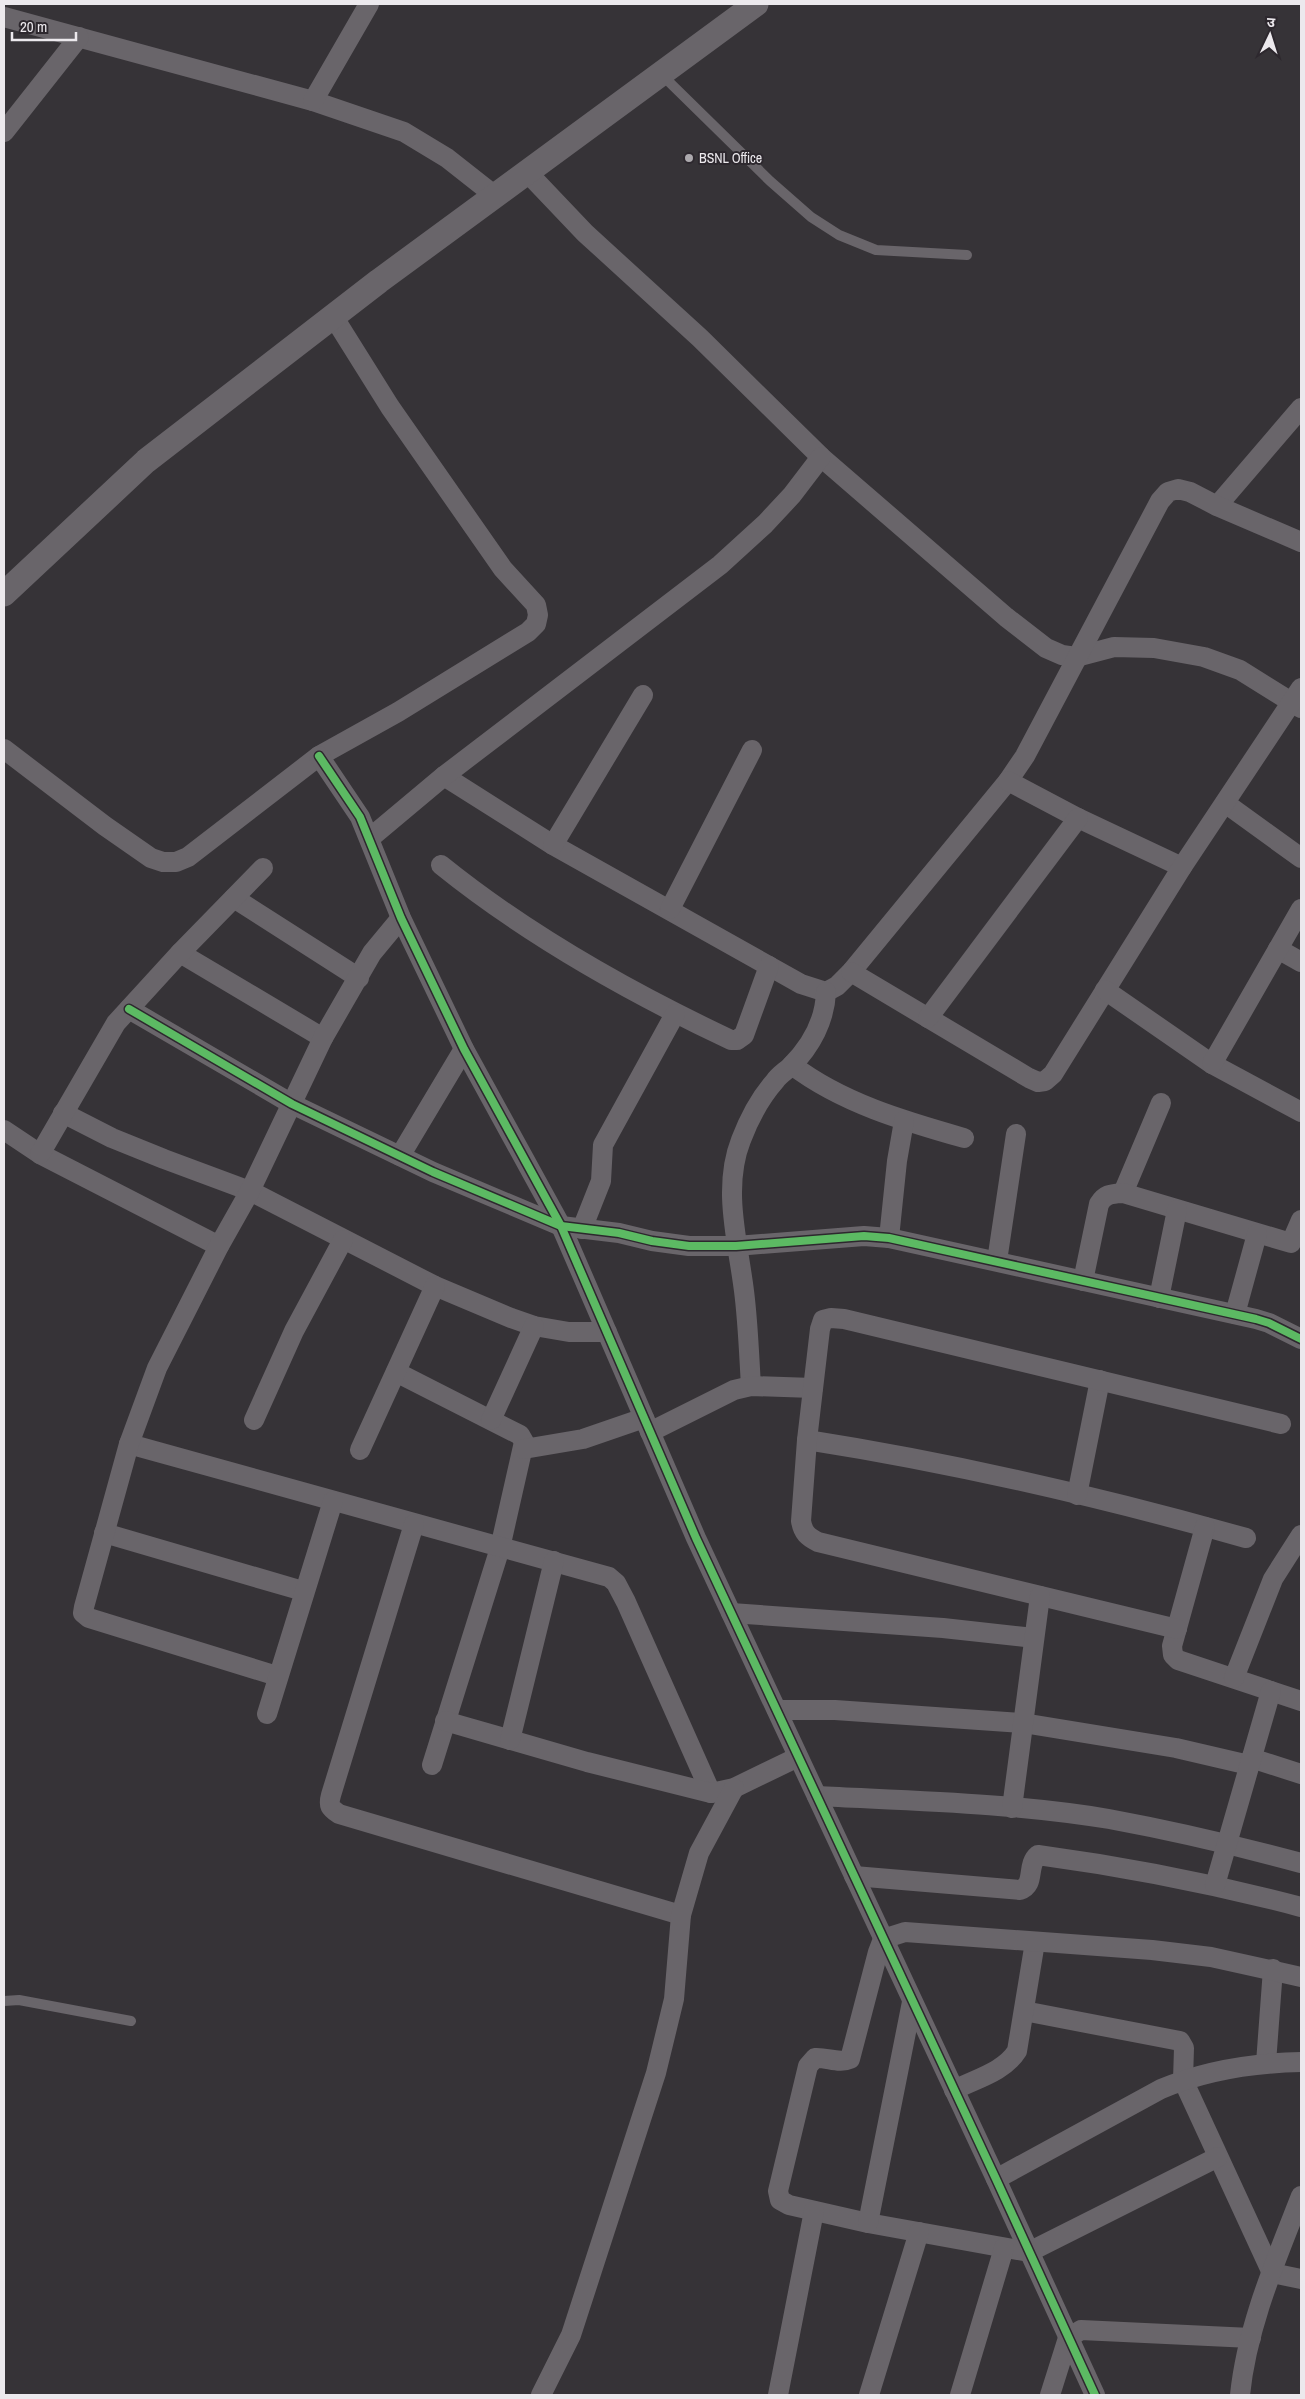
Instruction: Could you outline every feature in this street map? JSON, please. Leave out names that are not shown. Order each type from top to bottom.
[{"type":"street","points":[[313,101],[368,4]]},
{"type":"street","points":[[4,594],[146,461],[333,316],[526,171],[756,4]]},
{"type":"street","points":[[4,16],[313,101],[404,132],[447,158],[494,195]]},
{"type":"street","points":[[4,132],[79,37]]},
{"type":"street","points":[[526,171],[585,233],[700,338],[821,457],[1006,617],[1046,648],[1062,655],[1076,657],[1114,647],[1154,648],[1204,658],[1240,670],[1298,699],[1182,867],[1053,1074],[1045,1082],[1038,1082],[1029,1078],[851,972]]},
{"type":"street","points":[[4,749],[105,826],[151,858],[163,862],[176,862],[188,857],[319,756],[398,712],[528,632],[536,624],[538,615],[536,605],[503,569],[390,407],[333,316]]},
{"type":"street","points":[[1217,506],[1301,408]]},
{"type":"street","points":[[370,838],[444,776],[720,565],[779,510],[821,457]]},
{"type":"street","points":[[444,776],[553,845],[801,984],[826,992],[837,986],[851,972],[1008,781],[1025,756],[1160,501],[1168,492],[1178,489],[1190,492],[1217,506],[1301,542]]},
{"type":"street","points":[[553,845],[643,695]]},
{"type":"street","points":[[670,909],[752,750]]},
{"type":"street","points":[[319,756],[360,817],[401,918],[464,1049],[560,1226],[731,1613],[1095,2395]]},
{"type":"street","points":[[1008,781],[1078,818],[1182,867]]},
{"type":"street","points":[[1225,803],[1301,858]]},
{"type":"street","points":[[928,1018],[1078,818]]},
{"type":"street","points":[[441,865],[486,901],[531,931],[675,1014],[731,1040],[737,1040],[744,1036],[769,966]]},
{"type":"street","points":[[40,1154],[116,1023],[180,953],[263,868]]},
{"type":"street","points":[[234,898],[359,978]]},
{"type":"street","points":[[1212,1064],[1301,909]]},
{"type":"street","points":[[277,1676],[89,1618],[83,1613],[129,1444],[157,1368],[219,1246],[250,1191],[323,1038],[372,953],[401,918]]},
{"type":"street","points":[[1278,949],[1301,962]]},
{"type":"street","points":[[180,953],[323,1038]]},
{"type":"street","points":[[1105,990],[1212,1064],[1301,1112]]},
{"type":"street","points":[[751,1386],[744,1290],[736,1246],[733,1210],[734,1167],[740,1141],[756,1108],[775,1080],[792,1065],[810,1042],[822,1017],[826,992]]},
{"type":"street","points":[[130,1009],[292,1104],[400,1156],[508,1205],[560,1226],[680,1245],[736,1246],[864,1236],[889,1238],[1235,1314],[1270,1323],[1301,1339]]},
{"type":"street","points":[[582,1229],[601,1181],[603,1145],[675,1014]]},
{"type":"street","points":[[400,1156],[464,1049]]},
{"type":"street","points":[[792,1065],[814,1081],[904,1121],[964,1138]]},
{"type":"street","points":[[1122,1193],[1160,1103]]},
{"type":"street","points":[[63,1113],[112,1138],[250,1191],[435,1286],[534,1326],[569,1332],[607,1332]]},
{"type":"street","points":[[889,1238],[897,1161],[904,1121]]},
{"type":"street","points":[[4,1130],[40,1154],[219,1246]]},
{"type":"street","points":[[997,1261],[1016,1134]]},
{"type":"street","points":[[1083,1281],[1099,1204],[1104,1197],[1122,1193],[1296,1244],[1301,1220]]},
{"type":"street","points":[[1159,1298],[1178,1210]]},
{"type":"street","points":[[1235,1314],[1257,1234]]},
{"type":"street","points":[[254,1420],[294,1331],[343,1240]]},
{"type":"street","points":[[360,1450],[435,1286]]},
{"type":"street","points":[[1177,1629],[818,1542],[807,1536],[802,1530],[801,1521],[807,1440],[820,1328],[823,1320],[831,1318],[844,1319],[1281,1424]]},
{"type":"street","points":[[491,1420],[534,1326]]},
{"type":"street","points":[[396,1372],[520,1435],[524,1442],[524,1449],[500,1548],[432,1765]]},
{"type":"street","points":[[1077,1495],[1100,1380]]},
{"type":"street","points":[[524,1449],[647,1425],[734,1390],[751,1386],[813,1388]]},
{"type":"street","points":[[807,1440],[891,1453],[1077,1495],[1246,1538]]},
{"type":"street","points":[[129,1444],[500,1548],[601,1573],[616,1583],[711,1793]]},
{"type":"street","points":[[267,1714],[303,1591],[332,1502]]},
{"type":"street","points":[[414,1524],[331,1795],[329,1804],[331,1809],[339,1814],[681,1915]]},
{"type":"street","points":[[1205,1527],[1172,1646],[1173,1655],[1178,1660],[1301,1701]]},
{"type":"street","points":[[104,1533],[303,1591]]},
{"type":"street","points":[[1234,1678],[1273,1579],[1301,1535]]},
{"type":"street","points":[[510,1740],[554,1562]]},
{"type":"street","points":[[1012,1808],[1040,1596]]},
{"type":"street","points":[[731,1613],[943,1628],[1034,1638]]},
{"type":"street","points":[[1215,1885],[1271,1691]]},
{"type":"street","points":[[776,1710],[835,1710],[1023,1723],[1250,1761],[1301,1774]]},
{"type":"street","points":[[445,1721],[587,1762],[711,1793],[734,1788],[798,1757]]},
{"type":"street","points":[[541,2395],[571,2335],[656,2073],[674,1999],[681,1915],[699,1853],[734,1788]]},
{"type":"street","points":[[817,1796],[1012,1808],[1107,1819],[1227,1843],[1301,1863]]},
{"type":"street","points":[[854,1876],[1020,1890],[1025,1888],[1030,1882],[1032,1865],[1038,1855],[1117,1866],[1215,1885],[1301,1907]]},
{"type":"street","points":[[883,1939],[905,1932],[1162,1951],[1212,1957],[1301,1977]]},
{"type":"street","points":[[883,1939],[850,2059],[844,2062],[823,2057],[815,2058],[808,2066],[778,2191],[780,2200],[788,2205],[868,2223],[1029,2252],[1218,2157]]},
{"type":"street","points":[[954,2090],[1003,2066],[1012,2059],[1017,2051],[1035,1942]]},
{"type":"street","points":[[1266,2062],[1272,1969]]},
{"type":"street","points":[[868,2223],[912,2002]]},
{"type":"street","points":[[1024,2011],[1180,2041],[1184,2048],[1183,2080],[1272,2273]]},
{"type":"street","points":[[996,2179],[1161,2088],[1215,2071],[1266,2062],[1301,2062]]},
{"type":"street","points":[[1240,2395],[1251,2338],[1272,2273],[1301,2196]]},
{"type":"street","points":[[778,2395],[814,2211]]},
{"type":"street","points":[[869,2395],[919,2232]]},
{"type":"street","points":[[960,2395],[1004,2248]]},
{"type":"street","points":[[1272,2273],[1301,2279]]},
{"type":"street","points":[[1050,2395],[1068,2338],[1081,2330],[1251,2338]]},
{"type":"lane","points":[[660,73],[770,182],[810,217],[839,235],[876,250],[967,254]]},
{"type":"lane","points":[[4,2001],[19,2000],[131,2021]]},
{"type":"cycle path","points":[[319,756],[360,817],[401,918],[464,1049],[561,1226],[696,1538],[1095,2395]]},
{"type":"cycle path","points":[[129,1009],[292,1104],[433,1172],[561,1226],[619,1233],[652,1241],[689,1246],[736,1246],[864,1236],[889,1238],[1256,1319],[1269,1323],[1301,1339]]},
{"type":"place","name":"BSNL Office","points":[[689,158]]}]
